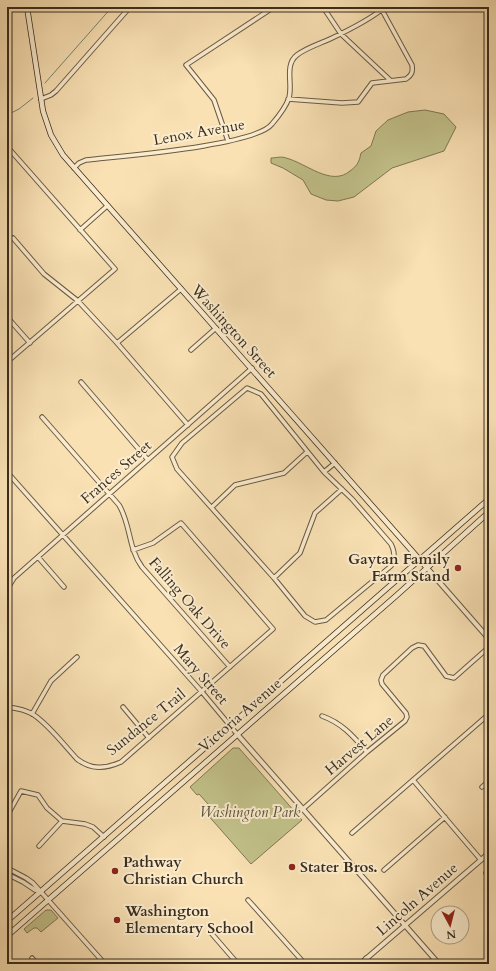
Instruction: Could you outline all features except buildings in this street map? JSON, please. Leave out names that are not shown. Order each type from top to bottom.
[{"type":"main road","name":"Washington Street","points":[[27,7],[43,111],[51,135],[63,155],[427,568]]},
{"type":"main road","name":"Victoria Avenue","points":[[7,921],[489,499]]},
{"type":"main road","name":"Victoria Avenue","points":[[7,936],[489,512]]},
{"type":"street","points":[[41,99],[56,91],[130,7]]},
{"type":"street","points":[[228,141],[214,100],[186,65],[274,7]]},
{"type":"street","points":[[323,7],[341,34],[390,80]]},
{"type":"street","points":[[288,99],[331,103],[358,102],[372,83],[406,79],[410,76],[413,71],[412,65],[383,8]]},
{"type":"street","name":"Lenox Avenue","points":[[74,168],[79,163],[86,160],[200,147],[257,133],[268,128],[288,99],[290,91],[290,66],[292,59],[304,51],[341,34],[383,8]]},
{"type":"street","points":[[7,362],[115,269],[9,150]]},
{"type":"street","points":[[80,230],[107,206]]},
{"type":"street","points":[[13,238],[44,274],[78,301],[117,343],[188,425]]},
{"type":"street","points":[[117,343],[181,289]]},
{"type":"street","points":[[7,317],[30,343]]},
{"type":"street","points":[[191,350],[216,328]]},
{"type":"street","name":"Frances Street","points":[[7,600],[9,586],[14,578],[252,368]]},
{"type":"street","points":[[81,382],[148,460]]},
{"type":"street","points":[[247,388],[261,394],[307,452],[324,472],[352,499],[391,544],[394,550],[391,566],[326,620],[315,622],[305,616],[274,578],[177,469],[172,457],[182,443],[247,388]]},
{"type":"street","name":"Falling Oak Drive","points":[[42,417],[119,505],[126,519],[136,559],[142,568],[230,667]]},
{"type":"street","points":[[212,507],[235,484],[284,473],[307,452]]},
{"type":"street","points":[[324,472],[334,463]]},
{"type":"street","name":"Mary Street","points":[[7,472],[202,692],[237,734],[439,964]]},
{"type":"street","points":[[274,578],[300,553],[315,513],[342,489]]},
{"type":"street","name":"Sundance Trail","points":[[7,707],[16,708],[32,714],[45,724],[83,764],[94,767],[111,767],[120,762],[149,738],[273,629],[182,523],[153,543],[133,550]]},
{"type":"street","points":[[38,557],[64,587]]},
{"type":"street","name":"Washington Street","points":[[427,568],[489,639]]},
{"type":"street","name":"Harvest Lane","points":[[303,809],[367,752],[405,721],[407,717],[406,713],[382,684],[381,680],[383,675],[412,648],[418,645],[424,646],[446,676],[454,678],[489,647]]},
{"type":"street","points":[[32,714],[51,681],[77,657]]},
{"type":"street","points":[[123,707],[149,738]]},
{"type":"street","points":[[352,833],[489,715]]},
{"type":"street","points":[[322,716],[341,724],[367,752]]},
{"type":"street","points":[[413,780],[481,860]]},
{"type":"street","points":[[482,787],[489,781]]},
{"type":"street","points":[[7,816],[21,791],[38,795],[47,808],[62,821],[93,826],[104,837]]},
{"type":"street","points":[[384,870],[445,817]]},
{"type":"street","points":[[39,846],[62,821]]},
{"type":"street","name":"Lincoln Avenue","points":[[360,964],[489,853]]},
{"type":"street","points":[[7,868],[33,883],[105,964]]},
{"type":"street","points":[[486,873],[489,876]]},
{"type":"street","points":[[7,874],[41,892]]},
{"type":"street","points":[[248,900],[305,964]]},
{"type":"street","points":[[212,934],[238,964]]},
{"type":"street","points":[[32,958],[37,964]]},
{"type":"street","points":[[366,958],[371,964]]},
{"type":"green space","points":[[425,110],[444,114],[456,127],[444,151],[392,168],[354,197],[338,201],[326,200],[311,194],[303,180],[283,168],[271,163],[271,158],[284,157],[327,175],[343,175],[356,165],[359,161],[361,153],[371,146],[376,131],[388,120],[408,112]]},
{"type":"green space","name":"Washington Park","points":[[233,748],[239,748],[302,820],[251,864],[206,813],[208,811],[206,808],[209,805],[190,787]]},
{"type":"green space","points":[[46,910],[51,910],[58,918],[41,932],[37,928],[34,928],[27,933],[24,929]]},
{"type":"waterway","points":[[45,83],[112,7]]},
{"type":"waterway","points":[[7,115],[19,109],[33,98]]},
{"type":"place","name":"Gaytan Family Farm Stand","points":[[458,568]]},
{"type":"place","name":"Stater Bros.","points":[[292,867]]},
{"type":"place","name":"Pathway Christian Church","points":[[115,871]]},
{"type":"place","name":"Washington Elementary School","points":[[117,920]]}]
